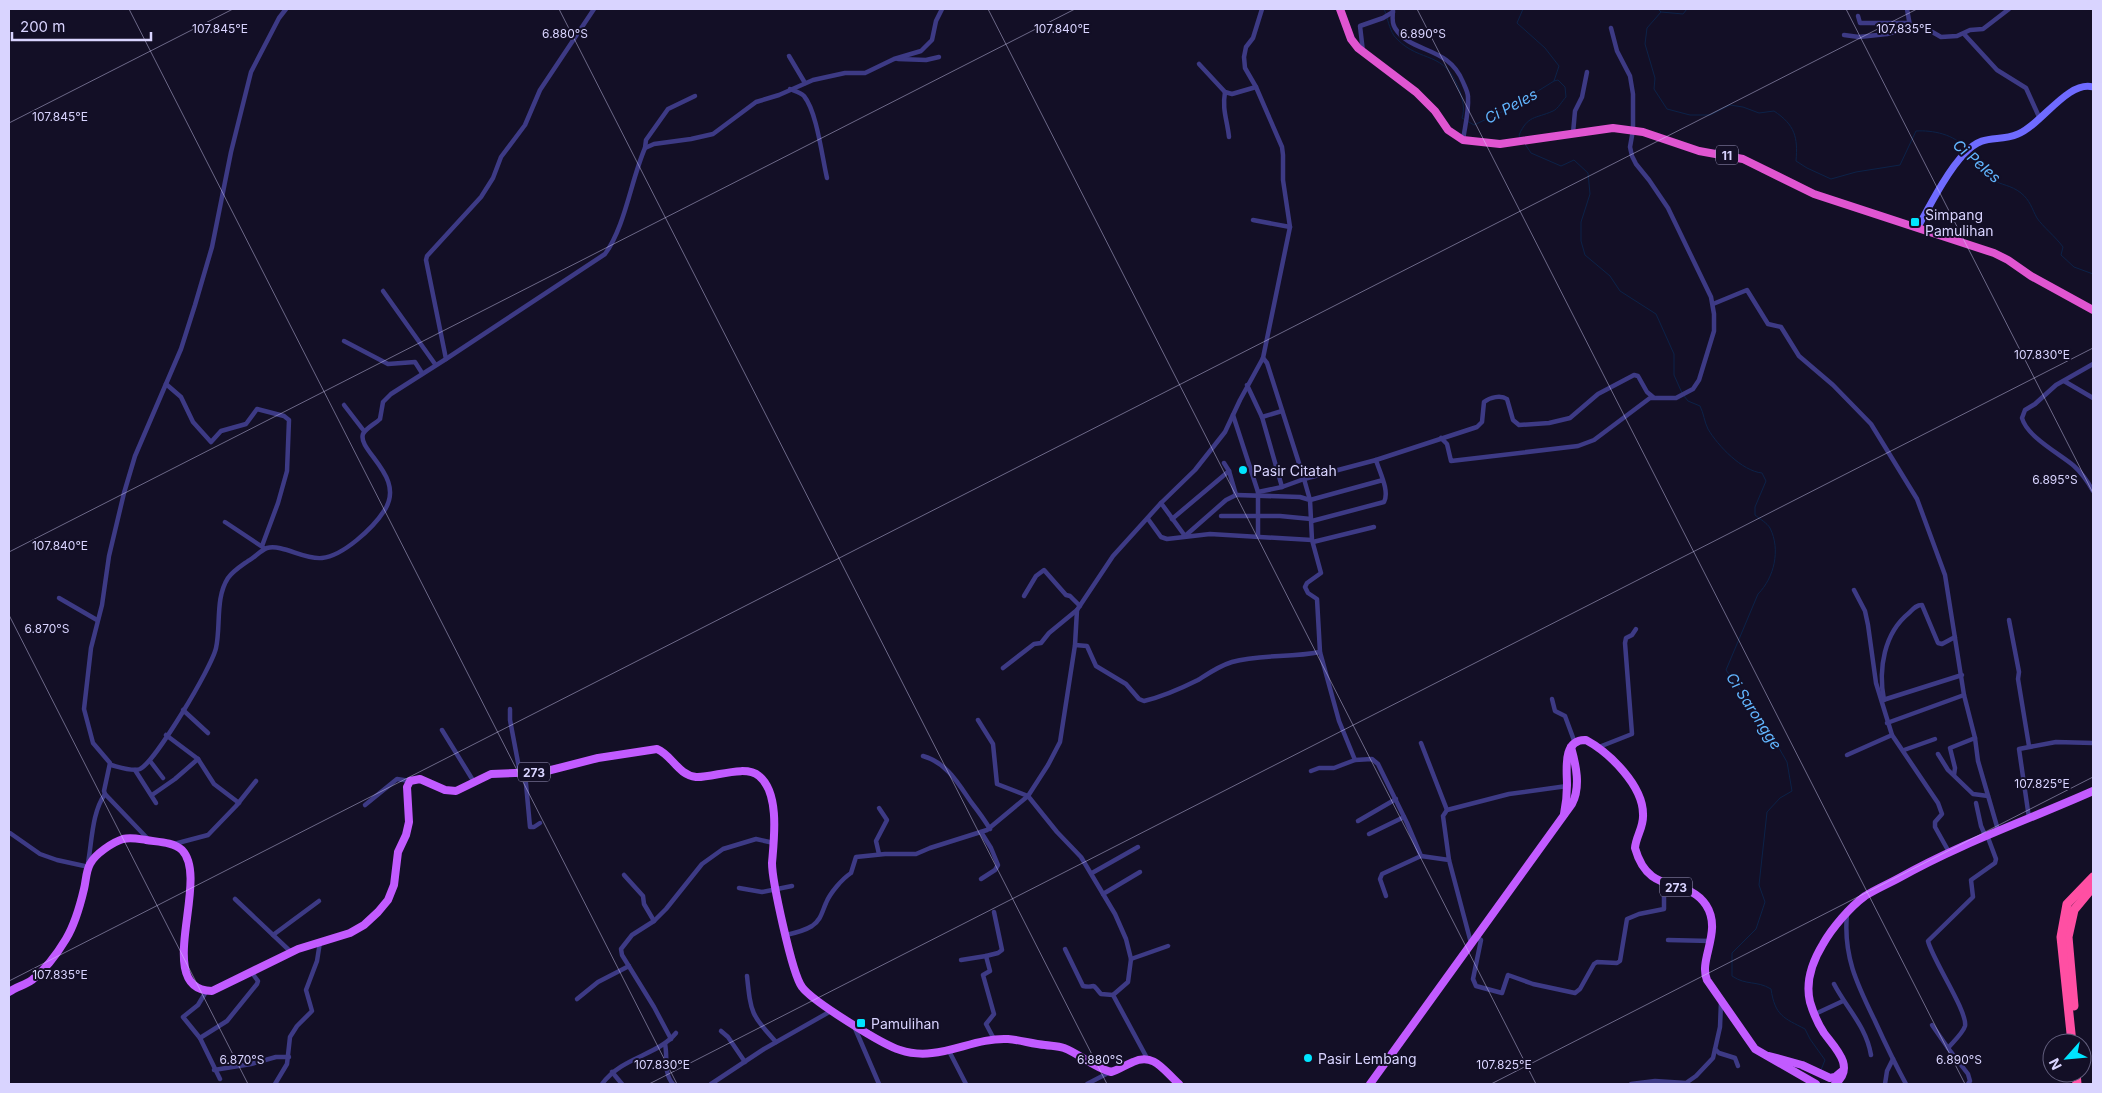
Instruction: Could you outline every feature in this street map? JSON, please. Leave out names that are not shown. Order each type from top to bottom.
[{"type":"highway","points":[[1340,9],[1351,39],[1364,53],[1416,92],[1435,111],[1448,130],[1463,140]]},
{"type":"highway","name":"11","points":[[1463,140],[1495,144],[1613,128],[1633,130],[1699,151],[1743,159],[1814,194],[1994,253],[2093,310]]},
{"type":"highway","points":[[2071,1033],[2061,937],[2067,904],[2093,877]]},
{"type":"highway","points":[[2077,1033],[2068,937],[2074,910],[2093,887]]},
{"type":"main road","points":[[1918,227],[1952,170],[1964,153],[1974,145],[1989,138],[2017,135],[2040,119],[2076,88],[2083,85],[2093,87]]},
{"type":"main road","points":[[1564,814],[1567,786],[1567,756],[1573,745],[1586,740],[1599,748]]},
{"type":"main road","points":[[1370,1084],[1572,804],[1577,789],[1573,745]]},
{"type":"main road","name":"273","points":[[1599,748],[1622,770],[1638,796],[1643,822],[1635,842],[1636,853],[1646,872],[1664,884],[1690,892],[1702,900],[1711,917],[1711,941],[1705,976],[1722,998],[1753,1046],[1767,1057],[1814,1083]]},
{"type":"main road","name":"273","points":[[410,781],[420,779],[435,787],[452,791],[460,790],[490,774],[550,770],[598,758],[657,749],[665,753],[681,770],[690,776],[699,777],[740,771],[752,772],[762,780],[770,796],[775,843],[772,867],[776,889],[794,972],[799,983],[810,996],[853,1024],[900,1050],[924,1054],[949,1051],[994,1039],[1017,1040],[1061,1047],[1111,1072]]},
{"type":"main road","points":[[9,992],[30,981],[44,969],[66,939],[76,918],[88,867],[92,861],[99,854],[121,840],[132,838],[173,845],[180,849],[188,858],[191,869],[192,891],[183,942],[185,966],[192,981],[207,990],[216,990],[291,952],[354,931],[364,925],[388,900],[394,885],[398,852],[406,834],[408,822],[407,787],[410,781]]},
{"type":"main road","points":[[1835,1084],[1839,1081],[1844,1068],[1839,1051],[1823,1031],[1815,1014],[1808,990],[1810,969],[1826,938],[1869,894],[1949,852],[1998,830],[2030,820],[2093,791]]},
{"type":"main road","points":[[1767,1057],[1778,1057],[1830,1078],[1835,1077],[1844,1068]]},
{"type":"main road","points":[[1111,1072],[1137,1060],[1147,1058],[1155,1060],[1179,1084]]},
{"type":"street","points":[[10,833],[40,854],[88,867],[97,811],[105,794],[105,785],[110,765],[109,760],[98,751],[93,743],[84,709],[97,620],[102,604],[109,556],[135,456],[181,349],[212,247],[231,152],[250,72],[279,18],[286,9]]},
{"type":"street","points":[[446,359],[426,260],[427,256],[481,196],[493,178],[501,157],[525,125],[540,90],[594,9]]},
{"type":"street","points":[[645,148],[654,144],[691,140],[713,134],[756,102],[774,97],[818,78],[865,72],[894,59],[919,52],[932,40],[936,21],[942,9]]},
{"type":"street","points":[[1004,668],[1034,644],[1041,643],[1049,632],[1078,608],[1113,556],[1161,503],[1196,470],[1225,432],[1247,385],[1263,358],[1290,228],[1283,180],[1284,155],[1282,147],[1256,87],[1246,71],[1244,57],[1246,47],[1253,38],[1262,9]]},
{"type":"street","points":[[1907,9],[1910,25]]},
{"type":"street","points":[[1858,16],[1860,23],[1922,26],[1941,37],[1983,29],[2009,9]]},
{"type":"street","points":[[1364,53],[1360,26],[1390,13],[1394,28],[1401,34],[1410,41],[1449,60],[1468,95],[1463,140]]},
{"type":"street","points":[[1844,36],[1887,34],[1910,25]]},
{"type":"street","points":[[1441,438],[1446,444],[1451,461],[1578,446],[1594,440],[1652,397],[1676,398],[1693,389],[1699,380],[1714,331],[1713,304],[1668,208],[1636,164],[1630,147],[1633,130],[1633,94],[1630,76],[1617,51],[1611,28]]},
{"type":"street","points":[[1964,34],[1997,70],[2026,88],[2040,119]]},
{"type":"street","points":[[789,56],[805,83]]},
{"type":"street","points":[[894,59],[926,60],[939,57]]},
{"type":"street","points":[[1200,64],[1225,92],[1232,94],[1256,87]]},
{"type":"street","points":[[1573,133],[1575,111],[1582,98],[1588,72]]},
{"type":"street","points":[[790,89],[803,94],[807,101],[813,116],[827,178]]},
{"type":"street","points":[[1225,92],[1223,111],[1228,122],[1229,137]]},
{"type":"street","points":[[225,522],[264,547],[281,549],[310,558],[324,558],[348,547],[371,527],[389,504],[390,496],[385,474],[362,437],[364,431],[380,419],[383,402],[391,394],[435,364],[446,359],[605,254],[615,238],[646,140],[668,109],[695,96]]},
{"type":"street","points":[[1253,220],[1290,228]]},
{"type":"street","points":[[1713,304],[1747,290],[1768,324],[1781,327],[1799,356],[1833,385],[1871,424],[1917,498],[1945,575],[1964,695],[1975,738],[1978,761],[1998,830]]},
{"type":"street","points":[[383,291],[435,364]]},
{"type":"street","points":[[344,341],[388,364],[415,362],[422,373]]},
{"type":"street","points":[[1263,358],[1267,363],[1310,500],[1312,541],[1321,573],[1306,583],[1305,587],[1308,593],[1317,599],[1320,652],[1339,721],[1355,760]]},
{"type":"street","points":[[2093,364],[2052,388],[2035,404],[2025,410],[2023,415],[2023,422],[2040,440],[2074,466],[2082,474],[2093,492]]},
{"type":"street","points":[[1258,494],[1304,479],[1376,460],[1480,426],[1484,402],[1496,397],[1507,399],[1513,420],[1518,425],[1549,423],[1570,418],[1598,394],[1634,375],[1638,376],[1652,397]]},
{"type":"street","points":[[2064,381],[2093,398]]},
{"type":"street","points":[[110,765],[135,770],[150,761],[212,662],[216,648],[222,595],[226,581],[239,567],[264,547],[287,471],[289,420],[284,416],[258,409],[245,424],[221,431],[211,442],[193,422],[181,398],[166,384]]},
{"type":"street","points":[[1247,385],[1262,417],[1282,486]]},
{"type":"street","points":[[344,406],[364,431]]},
{"type":"street","points":[[1262,417],[1282,411]]},
{"type":"street","points":[[1233,415],[1258,494],[1258,537]]},
{"type":"street","points":[[1220,516],[1259,515],[1312,520],[1384,502],[1386,498],[1383,480],[1376,460]]},
{"type":"street","points":[[1224,463],[1229,471],[1236,495]]},
{"type":"street","points":[[1172,519],[1229,471]]},
{"type":"street","points":[[1185,536],[1226,500],[1236,495],[1258,494],[1300,497],[1310,500],[1383,480]]},
{"type":"street","points":[[1161,503],[1185,536]]},
{"type":"street","points":[[1148,519],[1163,538],[1170,539],[1210,534],[1312,541],[1374,527]]},
{"type":"street","points":[[786,935],[813,926],[821,917],[826,901],[846,876],[851,873],[856,857],[879,854],[916,854],[990,829],[1028,796],[1060,742],[1075,645],[1078,608],[1070,596],[1066,595],[1044,570],[1036,576],[1024,596]]},
{"type":"street","points":[[1854,590],[1868,625],[1876,683],[1883,700]]},
{"type":"street","points":[[59,598],[97,620]]},
{"type":"street","points":[[1949,852],[1935,824],[1942,814],[1938,803],[1904,750],[1892,735],[1887,723],[1882,688],[1884,656],[1895,627],[1900,620],[1918,606],[1923,607],[1938,643],[1942,644],[1955,637]]},
{"type":"street","points":[[2009,620],[2019,672],[2018,683],[2029,746]]},
{"type":"street","points":[[1599,748],[1632,734],[1625,642],[1626,638],[1632,635],[1636,629]]},
{"type":"street","points":[[1075,645],[1087,646],[1096,666],[1126,684],[1139,699],[1144,701],[1187,685],[1224,665],[1243,659],[1290,657],[1320,652]]},
{"type":"street","points":[[1883,700],[1962,675]]},
{"type":"street","points":[[1876,683],[1882,688]]},
{"type":"street","points":[[1887,723],[1964,695]]},
{"type":"street","points":[[1552,699],[1555,711],[1565,716],[1573,745]]},
{"type":"street","points":[[183,710],[208,733]]},
{"type":"street","points":[[510,710],[510,720],[523,773],[530,827],[534,827],[540,822]]},
{"type":"street","points":[[978,720],[993,744],[998,784],[1028,796],[1057,832],[1081,857],[1092,873],[1115,914],[1126,939],[1131,959],[1128,982],[1113,995],[1101,994],[1098,988],[1093,985],[1083,986],[1065,949]]},
{"type":"street","points":[[442,730],[474,782]]},
{"type":"street","points":[[1847,755],[1892,735]]},
{"type":"street","points":[[166,736],[198,759],[214,784],[238,804]]},
{"type":"street","points":[[1904,750],[1935,738]]},
{"type":"street","points":[[1954,775],[1955,768],[1950,748],[1975,738]]},
{"type":"street","points":[[2030,820],[2018,750],[2029,746],[2056,742],[2093,744]]},
{"type":"street","points":[[1421,743],[1447,810]]},
{"type":"street","points":[[1938,754],[1948,770],[1973,794],[1988,796]]},
{"type":"street","points":[[923,756],[944,766],[952,774],[973,805],[981,813],[990,829]]},
{"type":"street","points":[[152,796],[175,780],[198,759]]},
{"type":"street","points":[[1310,771],[1319,768],[1334,768],[1355,760],[1370,759],[1375,761],[1396,799],[1422,856]]},
{"type":"street","points":[[150,761],[163,778]]},
{"type":"street","points":[[135,770],[156,803]]},
{"type":"street","points":[[365,805],[397,780],[410,781]]},
{"type":"street","points":[[173,845],[208,835],[238,804],[256,781]]},
{"type":"street","points":[[1567,786],[1509,794],[1447,810],[1443,816],[1449,860],[1474,941],[1481,940],[1474,973],[1476,986],[1502,992],[1508,975],[1533,984],[1575,992],[1580,989],[1594,964],[1597,962],[1617,963],[1620,960],[1627,919],[1639,914],[1664,909],[1664,884]]},
{"type":"street","points":[[105,794],[149,840]]},
{"type":"street","points":[[1358,821],[1396,799]]},
{"type":"street","points":[[1948,1048],[1965,1023],[1952,990],[1928,941],[1974,897],[1971,880],[1995,863],[1996,859],[1981,826],[1976,803]]},
{"type":"street","points":[[879,808],[887,820],[876,841],[879,854]]},
{"type":"street","points":[[1369,834],[1404,817]]},
{"type":"street","points":[[981,832],[991,848],[998,865],[995,870],[981,879]]},
{"type":"street","points":[[671,1039],[622,955],[622,947],[632,935],[654,920],[702,864],[723,849],[756,839],[775,843]]},
{"type":"street","points":[[1092,873],[1138,847]]},
{"type":"street","points":[[1386,896],[1380,879],[1382,874],[1422,856],[1449,860]]},
{"type":"street","points":[[1103,894],[1140,872]]},
{"type":"street","points":[[624,875],[643,896],[644,904],[654,920]]},
{"type":"street","points":[[739,888],[756,892],[792,886]]},
{"type":"street","points":[[235,899],[291,952]]},
{"type":"street","points":[[273,935],[319,901]]},
{"type":"street","points":[[961,960],[986,956],[1002,950],[994,912]]},
{"type":"street","points":[[1848,914],[1846,927],[1850,960],[1855,980],[1906,1084]]},
{"type":"street","points":[[1668,940],[1711,941]]},
{"type":"street","points":[[275,1084],[284,1070],[289,1057],[290,1037],[297,1026],[312,1011],[306,990],[317,961],[320,942]]},
{"type":"street","points":[[1131,959],[1168,946]]},
{"type":"street","points":[[986,956],[990,971],[983,975],[994,1014],[986,1024],[994,1039]]},
{"type":"street","points":[[577,999],[598,982],[629,966]]},
{"type":"street","points":[[200,1038],[227,1021],[257,984],[256,977],[252,973]]},
{"type":"street","points":[[747,976],[752,1013],[757,1022],[776,1042]]},
{"type":"street","points":[[1834,984],[1843,1001],[1866,1033],[1871,1055]]},
{"type":"street","points":[[207,990],[198,1006],[183,1017],[200,1038],[220,1079]]},
{"type":"street","points":[[1113,995],[1147,1058]]},
{"type":"street","points":[[1631,1084],[1655,1081],[1686,1083],[1696,1076],[1710,1062],[1715,1049],[1720,1026],[1722,998]]},
{"type":"street","points":[[1815,1014],[1843,1001]]},
{"type":"street","points":[[711,1084],[776,1042],[832,1010]]},
{"type":"street","points":[[853,1024],[879,1084]]},
{"type":"street","points":[[1932,1025],[1968,1074],[1970,1081],[1968,1084]]},
{"type":"street","points":[[721,1031],[728,1037],[745,1062]]},
{"type":"street","points":[[602,1084],[612,1072],[625,1063],[665,1044],[676,1033]]},
{"type":"street","points":[[665,1044],[667,1071],[673,1084]]},
{"type":"street","points":[[1715,1049],[1719,1053],[1735,1058],[1738,1066]]},
{"type":"street","points":[[949,1051],[966,1084]]},
{"type":"street","points":[[214,1070],[251,1064],[276,1057],[289,1057]]},
{"type":"street","points":[[1885,1084],[1887,1071],[1893,1058]]},
{"type":"street","points":[[612,1072],[622,1084]]},
{"type":"street","points":[[1087,1084],[1111,1072]]},
{"type":"waterway","name":"Ci Peles","points":[[1384,9],[1386,14]]},
{"type":"waterway","name":"Ci Peles","points":[[1387,18],[1394,35],[1406,47],[1440,63],[1447,69],[1454,78],[1460,92],[1463,105],[1462,118],[1474,125],[1514,106],[1554,81],[1559,66],[1545,48],[1517,23],[1523,9]]},
{"type":"waterway","name":"Ci Peles","points":[[1658,9],[1661,12],[1647,28],[1645,44],[1655,78],[1654,89],[1667,109],[1690,115],[1710,115],[1730,105],[1743,107],[1759,113],[1774,111],[1787,121],[1794,132],[1796,161],[1831,179],[1856,172],[1900,165],[1916,131],[1929,131],[1950,136],[1966,149]]},
{"type":"waterway","points":[[1661,12],[1683,14],[1687,9]]},
{"type":"waterway","name":"Ci Sarongge","points":[[1520,137],[1522,129],[1529,121],[1555,110],[1566,97],[1565,87],[1558,80],[1554,81]]},
{"type":"waterway","name":"Ci Sarongge","points":[[1525,144],[1531,153],[1561,166],[1574,160],[1588,173],[1590,194],[1581,222],[1581,241],[1585,255],[1610,276],[1620,291],[1656,314],[1674,354],[1674,375],[1682,393]]},
{"type":"waterway","name":"Ci Peles","points":[[1970,154],[1980,168],[1996,182],[2014,188],[2024,196],[2037,218],[2063,247],[2061,255],[2074,267],[2093,274]]},
{"type":"waterway","name":"Ci Sarongge","points":[[1684,396],[1688,401],[1700,406],[1708,429],[1731,457],[1747,468],[1762,473],[1766,481],[1755,507],[1755,515],[1770,528],[1775,545],[1772,572],[1758,594],[1726,670],[1768,729],[1787,762],[1792,791],[1780,798],[1767,812],[1759,885],[1765,902],[1756,929],[1732,953],[1732,976],[1742,981],[1766,986],[1771,989],[1778,1011],[1786,1019],[1805,1029],[1825,1060],[1821,1070]]},
{"type":"place","name":"Simpang Pamulihan","points":[[1915,222]]},
{"type":"place","name":"Pasir Citatah","points":[[1243,470]]},
{"type":"place","name":"Pamulihan","points":[[861,1023]]},
{"type":"place","name":"Pasir Lembang","points":[[1308,1058]]}]
